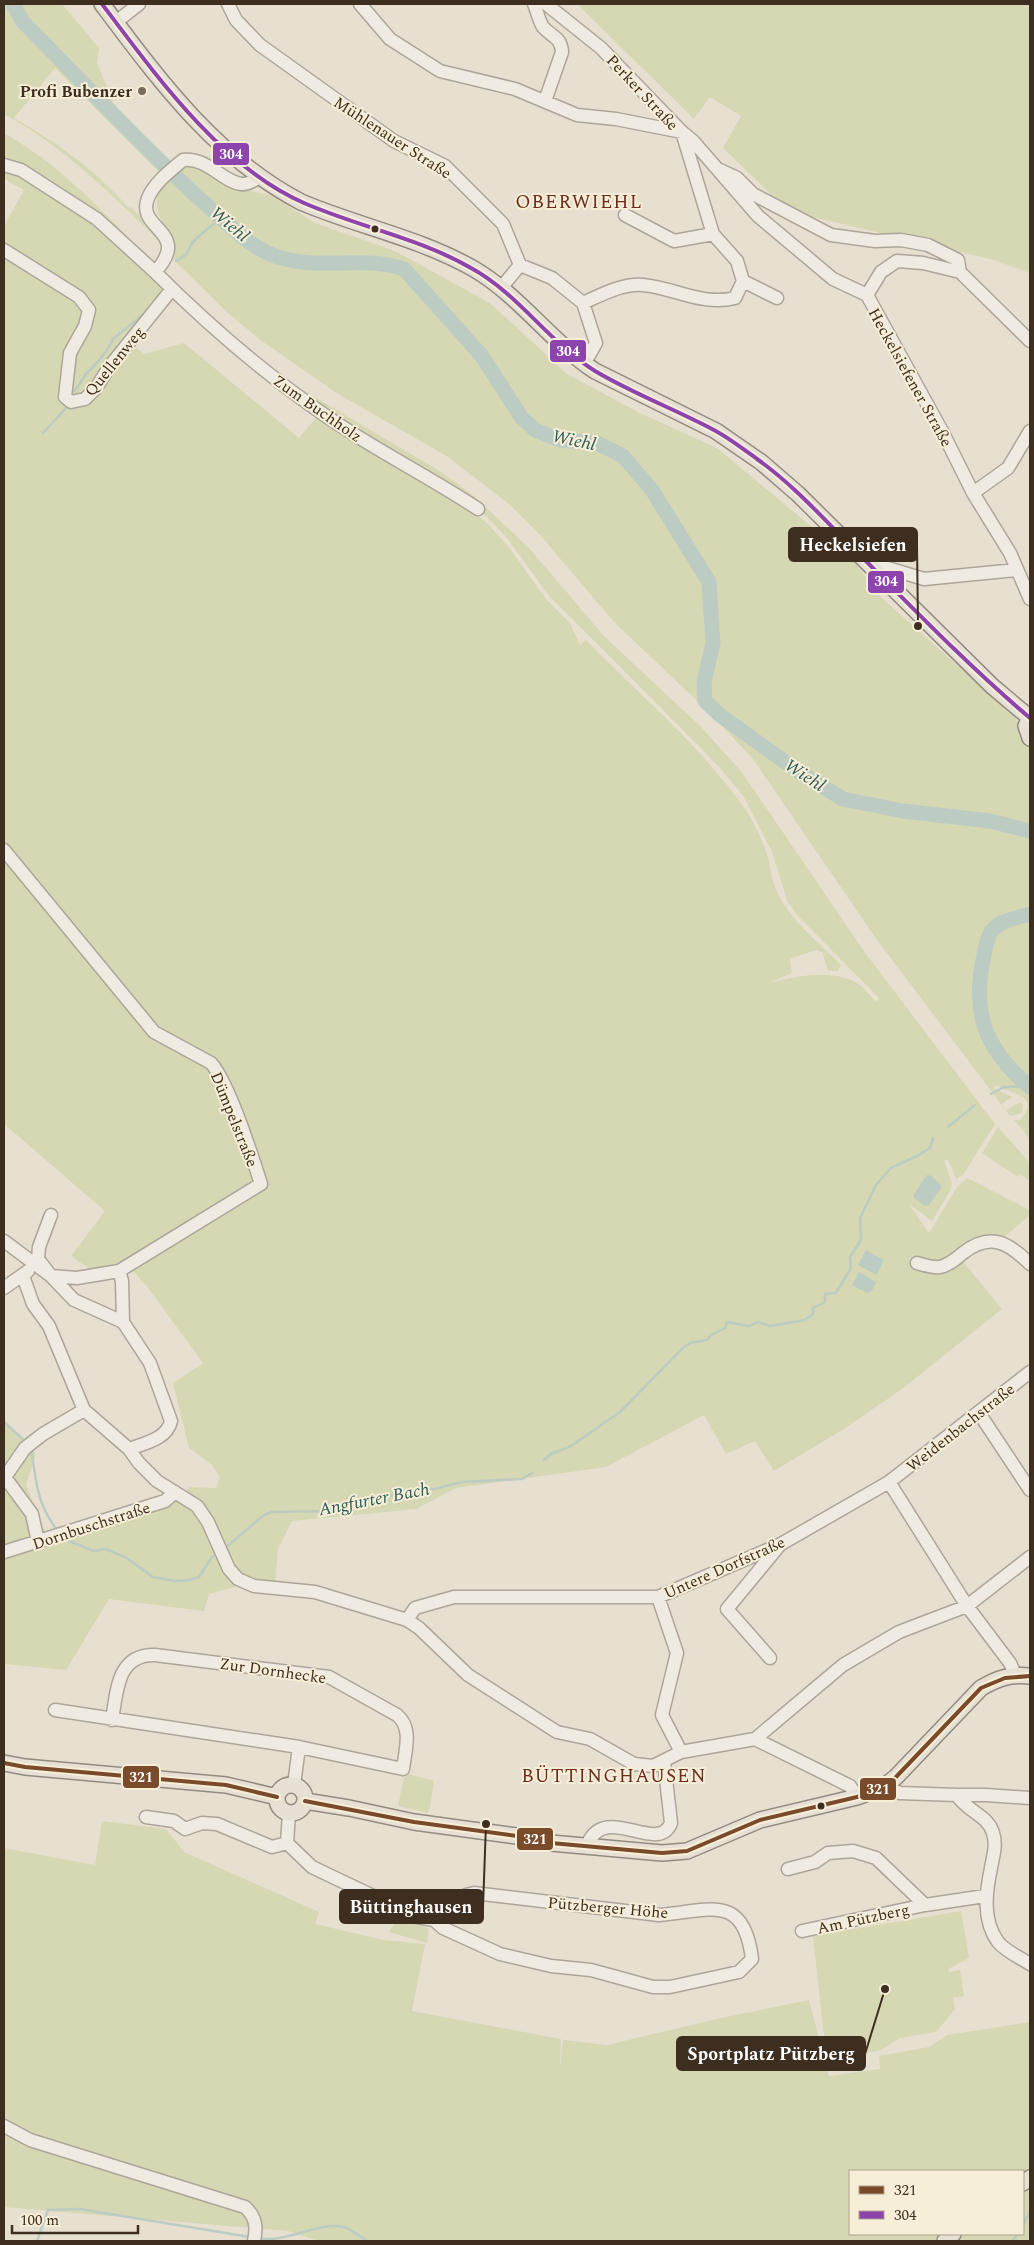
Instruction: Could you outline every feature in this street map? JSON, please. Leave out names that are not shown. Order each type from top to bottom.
[{"type":"main road","points":[[102,4],[170,92],[204,131],[230,155],[260,177],[285,194],[315,208],[451,258],[474,270],[501,288],[553,339],[584,364],[716,431],[749,452],[798,494],[992,686],[1030,717],[1026,726],[1030,738]]},
{"type":"main road","points":[[305,1801],[414,1822],[524,1837],[551,1843],[662,1853],[687,1851],[760,1820],[874,1792],[887,1784],[981,1688],[996,1679],[1015,1674],[1030,1676]]},
{"type":"main road","points":[[4,1763],[25,1767],[226,1785],[277,1797]]},
{"type":"main road","points":[[4,1769],[25,1767]]},
{"type":"main road","points":[[294,1785],[304,1792],[305,1801],[300,1809],[288,1813],[279,1807],[277,1797],[283,1787],[294,1785]]},
{"type":"street","points":[[116,22],[139,4]]},
{"type":"street","name":"Mühlenauer Straße","points":[[228,4],[236,20],[260,46],[394,141],[445,166],[503,224],[520,265]]},
{"type":"street","points":[[360,4],[390,39],[440,71],[515,89],[577,115],[616,119],[682,132]]},
{"type":"street","points":[[534,4],[543,27],[558,38],[562,52],[545,101]]},
{"type":"street","name":"Perker Straße","points":[[546,4],[602,48],[682,132],[713,234],[737,261],[743,282]]},
{"type":"street","name":"Heckelsiefener Straße","points":[[682,132],[694,141],[758,216],[808,260],[833,279],[867,296],[930,408],[973,493],[1010,553],[1030,599]]},
{"type":"street","points":[[155,272],[168,258],[169,246],[163,234],[148,215],[146,203],[152,191],[176,166],[183,160],[198,161],[240,184],[260,177]]},
{"type":"street","points":[[4,165],[21,170],[97,219],[172,288]]},
{"type":"street","points":[[718,169],[738,178],[753,194],[831,234],[875,241],[901,240],[928,245],[958,260],[960,272]]},
{"type":"street","points":[[625,215],[674,242],[713,234]]},
{"type":"street","name":"Quellenweg","points":[[4,250],[79,297],[89,310],[85,326],[70,353],[65,397],[71,402],[85,400],[96,388],[110,366],[172,288]]},
{"type":"street","points":[[867,296],[881,272],[897,261],[923,263],[960,272],[1030,341]]},
{"type":"street","points":[[501,288],[520,265],[552,278],[583,303],[596,343],[584,364]]},
{"type":"street","points":[[583,303],[612,290],[641,285],[718,302],[734,298],[743,282],[777,298]]},
{"type":"street","name":"Zum Buchholz","points":[[172,288],[223,337],[314,407],[369,444],[438,483],[478,510]]},
{"type":"street","points":[[973,493],[1008,468],[1030,431]]},
{"type":"street","points":[[876,571],[881,566],[886,566],[898,572],[924,579],[1016,570]]},
{"type":"street","name":"Dümpelstraße","points":[[4,850],[154,1032],[211,1063],[216,1068],[228,1094],[261,1184],[119,1271],[76,1278],[51,1276]]},
{"type":"street","points":[[51,1216],[39,1247],[38,1259],[74,1300],[123,1322]]},
{"type":"street","points":[[4,1241],[51,1276]]},
{"type":"street","points":[[917,1264],[938,1268],[948,1264],[976,1243],[983,1241],[999,1242],[1015,1251],[1030,1264]]},
{"type":"street","points":[[4,1288],[23,1276],[34,1264]]},
{"type":"street","points":[[119,1271],[122,1281],[123,1322],[150,1363],[171,1421],[170,1428],[161,1436],[129,1449]]},
{"type":"street","points":[[23,1276],[34,1304],[49,1326],[84,1410],[129,1449],[139,1464],[156,1481],[197,1506],[208,1522],[221,1551],[238,1579],[254,1586],[315,1592],[407,1620],[419,1628],[468,1675],[557,1732],[590,1739],[634,1764],[653,1766],[681,1752],[755,1739],[843,1665],[899,1632],[967,1606],[1030,1557]]},
{"type":"street","name":"Weidenbachstraße","points":[[889,1482],[1030,1372]]},
{"type":"street","points":[[38,1542],[32,1514],[4,1477],[29,1445],[84,1410]]},
{"type":"street","points":[[979,1413],[1030,1490]]},
{"type":"street","points":[[889,1482],[967,1606],[1010,1663],[1015,1674]]},
{"type":"street","name":"Untere Dorfstraße","points":[[407,1620],[415,1608],[454,1597],[658,1597],[781,1544],[889,1482]]},
{"type":"street","name":"Dornbuschstraße","points":[[4,1552],[165,1501],[175,1492]]},
{"type":"street","points":[[770,1658],[727,1609],[781,1544]]},
{"type":"street","points":[[658,1597],[677,1653],[662,1715],[681,1752]]},
{"type":"street","name":"Zur Dornhecke","points":[[55,1710],[112,1720],[299,1747],[403,1769],[406,1732],[404,1722],[397,1715],[329,1677],[155,1655],[133,1659],[122,1671],[112,1720]]},
{"type":"street","points":[[755,1739],[850,1786],[857,1797]]},
{"type":"street","points":[[294,1785],[299,1747]]},
{"type":"street","points":[[587,1846],[590,1838],[604,1829],[620,1826],[653,1836],[661,1834],[668,1829],[671,1823],[664,1760]]},
{"type":"street","points":[[887,1784],[893,1790],[900,1793],[1030,1798]]},
{"type":"street","points":[[956,1796],[961,1804],[986,1821],[993,1833],[995,1846],[985,1896],[989,1920],[999,1943],[1030,1964]]},
{"type":"street","points":[[146,1817],[174,1821],[185,1828],[202,1824],[217,1824],[272,1847],[287,1843],[288,1813]]},
{"type":"street","name":"Pützberger Höhe","points":[[287,1843],[312,1867],[418,1916],[434,1920],[443,1928],[500,1954],[551,1966],[591,1970],[653,1986],[670,1987],[739,1972],[752,1960],[749,1937],[742,1923],[730,1913],[708,1908],[659,1915],[474,1893],[459,1896],[448,1903],[434,1920]]},
{"type":"street","name":"Am Pützberg","points":[[788,1869],[814,1862],[828,1853],[853,1851],[876,1858],[925,1905]]},
{"type":"street","name":"Am Pützberg","points":[[802,1931],[925,1905],[985,1896]]},
{"type":"street","points":[[4,2126],[30,2140],[245,2207],[252,2213],[257,2227],[254,2241]]},
{"type":"green space","points":[[4,4],[62,4],[99,48],[97,63],[113,102],[133,130],[148,145],[172,162],[160,173],[55,68],[14,118],[61,148],[89,169],[129,208],[131,207],[162,240],[162,244],[107,191],[68,157],[4,114]]},
{"type":"green space","points":[[577,4],[1030,4],[1030,273],[994,260],[788,211],[723,148],[741,116],[710,97],[694,119]]},
{"type":"green space","points":[[4,133],[43,158],[61,173],[95,203],[143,253],[4,161]]},
{"type":"green space","points":[[190,165],[232,187],[270,195],[315,223],[395,251],[490,303],[567,374],[640,413],[717,448],[855,563],[882,598],[1012,714],[1019,723],[1020,738],[1030,744],[1030,1139],[1014,1120],[1021,1120],[1027,1110],[1026,1100],[996,1085],[993,1088],[1012,1097],[1002,1104],[1006,1110],[1021,1102],[1023,1105],[1022,1113],[1010,1116],[877,940],[753,759],[708,711],[614,622],[541,536],[509,504],[448,457],[335,392],[259,339],[228,313],[173,259],[175,250],[173,241],[160,217],[157,208],[157,198],[161,187],[166,181],[183,166]]},
{"type":"green space","points":[[4,169],[25,177],[98,221],[158,277],[165,291],[126,340],[144,354],[184,343],[299,438],[318,415],[421,475],[486,522],[508,546],[546,599],[570,623],[580,645],[586,640],[690,742],[728,786],[752,820],[766,852],[774,884],[780,898],[804,929],[841,965],[838,971],[828,971],[822,952],[816,950],[790,959],[792,973],[768,983],[812,975],[836,976],[847,978],[857,983],[877,1002],[879,998],[796,914],[787,900],[772,852],[744,797],[720,768],[549,596],[507,538],[480,510],[330,416],[220,328],[289,382],[443,473],[475,497],[530,549],[604,636],[700,726],[741,771],[866,954],[995,1124],[963,1175],[956,1179],[948,1159],[944,1161],[952,1183],[951,1189],[932,1221],[909,1204],[929,1233],[957,1187],[967,1178],[1030,1210],[1030,1215],[995,1245],[982,1243],[961,1259],[1002,1309],[902,1389],[844,1429],[774,1471],[755,1441],[726,1454],[704,1415],[606,1467],[456,1488],[416,1509],[292,1521],[278,1549],[275,1584],[242,1578],[182,1493],[190,1487],[216,1488],[220,1477],[212,1465],[189,1448],[173,1383],[203,1363],[149,1289],[129,1266],[91,1270],[71,1256],[105,1211],[4,1124],[4,226],[24,190],[4,179]]},
{"type":"green space","points":[[998,1127],[1030,1163],[1030,1181],[1020,1174],[1018,1177],[982,1153]]},
{"type":"green space","points":[[4,1420],[36,1454],[26,1485],[49,1541],[175,1500],[186,1504],[201,1518],[225,1571],[238,1586],[209,1594],[204,1611],[109,1599],[66,1670],[4,1664]]},
{"type":"green space","points":[[409,1774],[434,1781],[430,1808],[427,1813],[398,1806],[404,1777]]},
{"type":"green space","points":[[102,1821],[166,1829],[184,1852],[319,1912],[315,1924],[384,1940],[425,1944],[412,2011],[561,2039],[560,2069],[563,2040],[607,2045],[721,2018],[809,2000],[829,2076],[880,2069],[879,2056],[929,2047],[947,2035],[1030,2022],[1030,2170],[1024,2174],[1024,2170],[849,2170],[849,2235],[943,2235],[936,2241],[319,2241],[288,2231],[4,2207],[4,1848],[95,1865]]},
{"type":"green space","points":[[961,1911],[969,1958],[948,1969],[949,1972],[960,1970],[964,1996],[953,1998],[955,2009],[936,2032],[900,2038],[881,2050],[830,2059],[823,2029],[813,1936]]},
{"type":"green space","points":[[399,1916],[429,1929],[427,1943],[389,1932]]},
{"type":"green space","points":[[1030,2189],[1030,2241],[955,2241],[963,2235],[1024,2235],[1024,2193]]},
{"type":"shaded area","points":[[927,1175],[932,1176],[942,1186],[929,1205],[925,1206],[914,1198],[914,1194]]},
{"type":"shaded area","points":[[866,1250],[884,1260],[877,1275],[858,1265]]},
{"type":"shaded area","points":[[859,1272],[876,1282],[872,1291],[867,1293],[852,1285]]},
{"type":"waterway","name":"Wiehl","points":[[13,4],[23,22],[133,135],[226,223],[251,244],[270,254],[304,262],[371,263],[404,269],[482,356],[521,417],[535,430],[560,440],[597,443],[623,456],[652,490],[709,582],[713,643],[704,682],[705,701],[721,716],[802,774],[843,799],[903,811],[990,821],[1030,831]]},
{"type":"waterway","points":[[176,261],[187,253],[192,243],[198,237],[221,218]]},
{"type":"waterway","points":[[73,392],[85,375],[98,362],[113,339],[144,314]]},
{"type":"waterway","points":[[43,433],[68,406]]},
{"type":"waterway","name":"Wiehl","points":[[1030,914],[1005,921],[992,931],[985,951],[979,994],[985,1028],[992,1044],[1002,1059],[1030,1087]]},
{"type":"waterway","name":"Angfurter Bach","points":[[991,1094],[1004,1087],[1029,1086]]},
{"type":"waterway","name":"Angfurter Bach","points":[[948,1127],[975,1105]]},
{"type":"waterway","name":"Angfurter Bach","points":[[544,1460],[551,1454],[571,1446],[620,1412],[683,1348],[690,1343],[707,1340],[711,1335],[725,1328],[727,1322],[749,1326],[758,1322],[770,1326],[805,1320],[813,1314],[813,1308],[825,1302],[825,1294],[836,1293],[851,1268],[850,1257],[861,1240],[860,1218],[876,1185],[891,1168],[930,1148],[933,1138]]},
{"type":"waterway","name":"Angfurter Bach","points":[[4,1422],[27,1443]]},
{"type":"waterway","name":"Angfurter Bach","points":[[31,1449],[38,1492],[45,1510],[57,1530]]},
{"type":"waterway","name":"Angfurter Bach","points":[[224,1549],[264,1515],[272,1512],[330,1511],[386,1496],[434,1489],[462,1482],[522,1479],[532,1473]]},
{"type":"waterway","name":"Angfurter Bach","points":[[69,1541],[94,1551],[106,1549],[125,1557],[153,1577],[175,1581],[199,1577],[212,1557],[218,1554]]},
{"type":"waterway","points":[[37,2241],[48,2210],[80,2209],[250,2237]]},
{"type":"waterway","points":[[1024,2224],[1030,2211]]},
{"type":"waterway","points":[[258,2238],[279,2238],[334,2226],[349,2229],[367,2241]]},
{"type":"waterway","points":[[1012,2241],[1017,2235]]},
{"type":"transit line","name":"304","points":[[102,4],[167,88],[218,143],[245,167],[274,187],[304,203],[431,249],[471,268],[504,291],[578,360],[624,387],[712,429],[735,443],[770,468],[793,489],[960,655],[1030,718]]},
{"type":"transit line","name":"321","points":[[305,1801],[414,1822],[524,1837],[551,1843],[662,1853],[687,1851],[760,1820],[857,1797],[882,1788],[896,1777],[981,1688],[1005,1678],[1030,1676]]},
{"type":"transit line","name":"321","points":[[4,1763],[25,1767],[226,1785],[277,1797]]},
{"type":"place","name":"Profi Bubenzer","points":[[142,91]]},
{"type":"place","name":"Heckelsiefen","points":[[918,626]]},
{"type":"place","name":"Büttinghausen","points":[[486,1824]]},
{"type":"place","name":"Sportplatz Pützberg","points":[[885,1989]]},
{"type":"district","name":"OBERWIEHL","points":[[579,201]]},
{"type":"district","name":"BÜTTINGHAUSEN","points":[[614,1775]]}]
